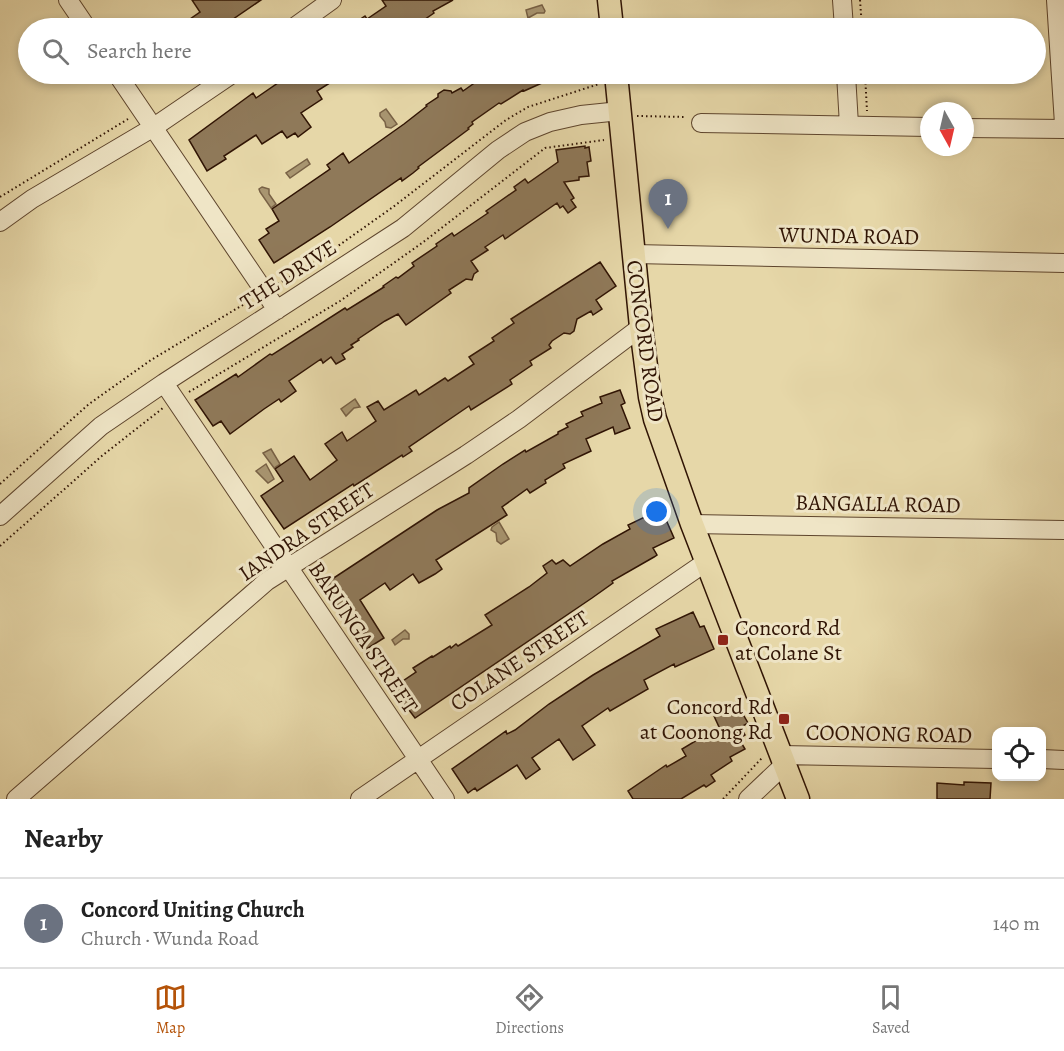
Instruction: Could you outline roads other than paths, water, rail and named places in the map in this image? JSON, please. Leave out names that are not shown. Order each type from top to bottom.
[{"type":"main road","points":[[609,0],[611,18]]},
{"type":"main road","name":"CONCORD ROAD","points":[[611,84],[628,114],[634,254],[641,327],[655,419],[777,758],[798,799]]},
{"type":"street","points":[[68,0],[80,18]]},
{"type":"street","points":[[307,18],[332,0]]},
{"type":"street","points":[[842,0],[843,18]]},
{"type":"street","points":[[1056,0],[1064,124]]},
{"type":"street","points":[[124,84],[277,310]]},
{"type":"street","points":[[0,222],[32,199],[154,128],[218,84]]},
{"type":"street","points":[[847,84],[849,125]]},
{"type":"street","name":"THE DRIVE","points":[[0,516],[101,426],[164,382],[403,228],[498,150],[525,132],[550,122],[581,115],[628,114]]},
{"type":"street","points":[[700,123],[920,127]]},
{"type":"street","points":[[974,128],[1064,129]]},
{"type":"street","name":"WUNDA ROAD","points":[[634,254],[1064,263]]},
{"type":"street","name":"IANDRA STREET","points":[[16,799],[267,581],[466,455],[519,419],[641,327]]},
{"type":"street","name":"BARUNGA STREET","points":[[164,382],[445,799]]},
{"type":"street","name":"BANGALLA ROAD","points":[[692,524],[1064,530]]},
{"type":"street","name":"COLANE STREET","points":[[360,799],[706,562]]},
{"type":"street","points":[[748,799],[777,758]]},
{"type":"street","name":"COONONG ROAD","points":[[777,758],[992,759]]},
{"type":"street","points":[[1046,759],[1064,760]]},
{"type":"place","name":"Concord Uniting Church","points":[[668,229]]},
{"type":"place","name":"Concord Rd at Colane St","points":[[723,640]]},
{"type":"place","name":"Concord Rd at Coonong Rd","points":[[784,719]]}]
